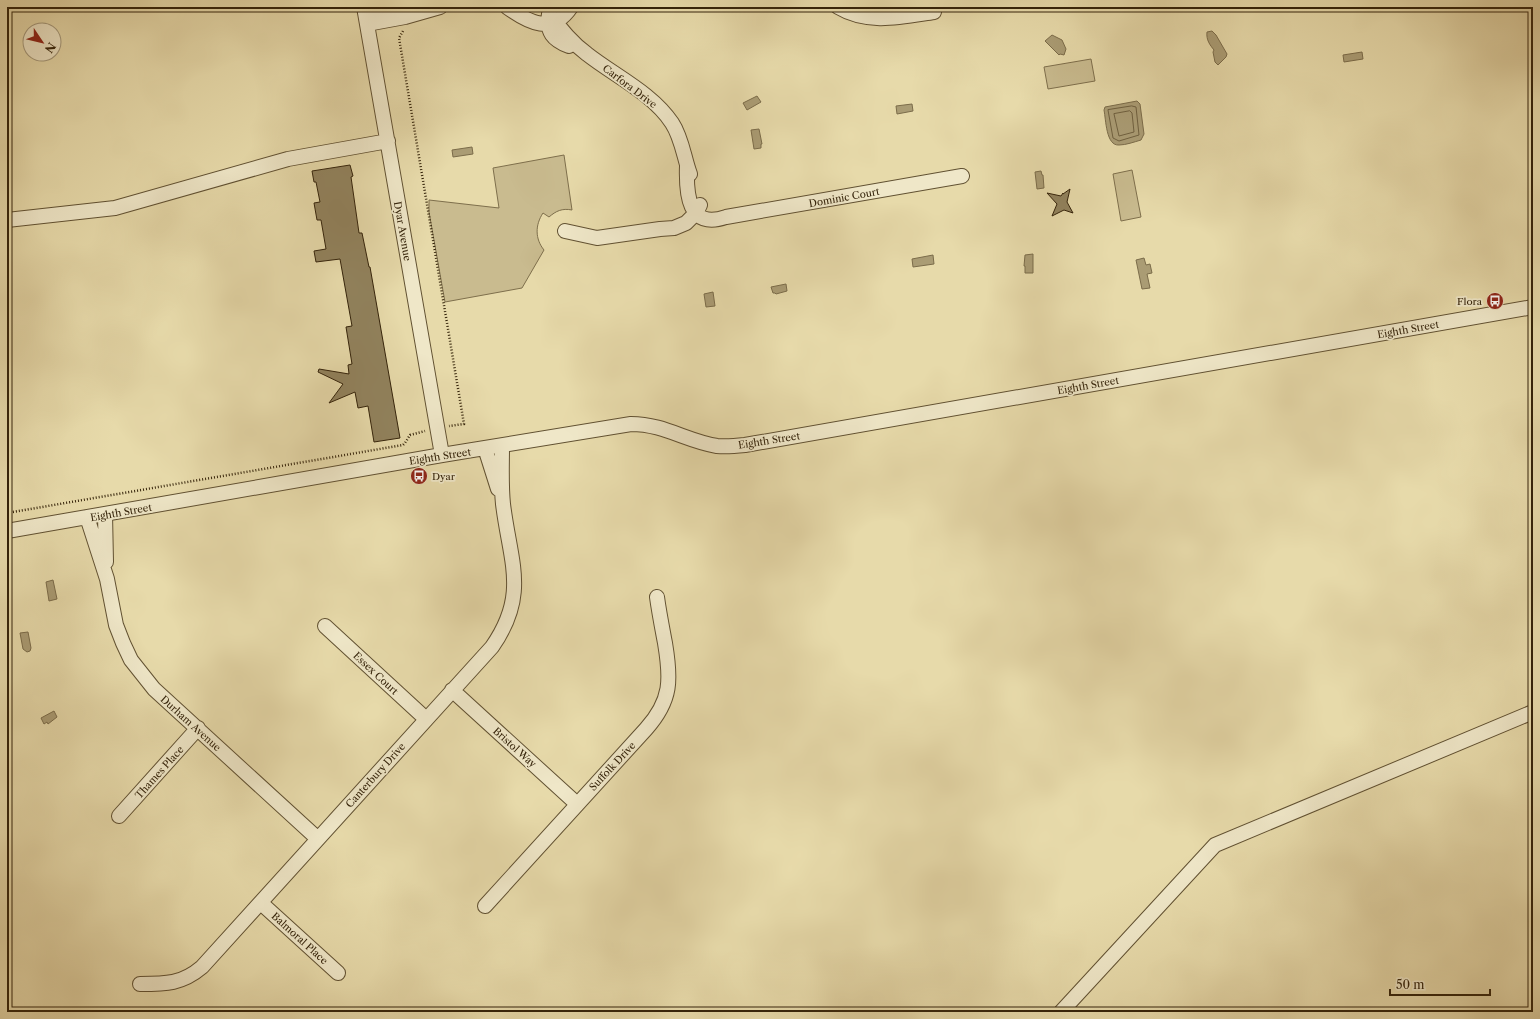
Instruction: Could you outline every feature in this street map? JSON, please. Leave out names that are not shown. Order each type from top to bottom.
[{"type":"street","points":[[366,15],[440,7]]},
{"type":"street","points":[[507,7],[526,20],[542,24],[553,16]]},
{"type":"street","points":[[523,7],[537,14],[563,17],[571,7]]},
{"type":"street","points":[[838,7],[854,15],[879,19],[934,12]]},
{"type":"street","name":"Dyar Avenue","points":[[366,15],[442,455]]},
{"type":"street","name":"Carfora Drive","points":[[553,16],[565,35],[586,54],[653,102],[673,124],[679,137],[687,166],[694,183],[696,209]]},
{"type":"street","points":[[7,220],[115,208],[288,159],[388,141]]},
{"type":"street","name":"Dominic Court","points":[[696,209],[726,217],[962,176]]},
{"type":"street","points":[[565,231],[597,238],[660,229],[696,209]]},
{"type":"street","name":"Eighth Street","points":[[7,531],[442,455],[631,424],[656,426],[716,446],[745,445],[1533,308]]},
{"type":"street","name":"Canterbury Drive","points":[[140,984],[170,983],[182,980],[193,975],[202,967],[492,647],[506,624],[511,611],[514,596],[514,580],[503,503],[502,446]]},
{"type":"street","name":"Canterbury Drive","points":[[485,448],[503,503]]},
{"type":"street","name":"Durham Avenue","points":[[105,514],[106,579]]},
{"type":"street","name":"Durham Avenue","points":[[86,518],[106,579],[116,625],[131,660],[154,689],[318,840]]},
{"type":"street","name":"Suffolk Drive","points":[[485,906],[656,719],[667,694],[669,679],[668,663],[657,597]]},
{"type":"street","name":"Essex Court","points":[[325,626],[426,719]]},
{"type":"street","name":"Bristol Way","points":[[452,690],[577,804]]},
{"type":"street","points":[[1061,1012],[1215,845],[1533,712]]},
{"type":"street","name":"Thames Place","points":[[119,816],[198,728]]},
{"type":"street","name":"Balmoral Place","points":[[261,903],[338,973]]},
{"type":"path","points":[[7,513],[403,445],[406,443],[410,435],[437,428],[464,424],[399,38],[404,30],[403,12]]},
{"type":"shaded area","points":[[1091,59],[1095,81],[1048,89],[1044,67]]},
{"type":"shaded area","points":[[564,155],[572,210],[559,210],[549,217],[543,213],[537,227],[537,232],[539,241],[544,250],[522,288],[445,302],[429,212],[429,200],[499,208],[493,168]]},
{"type":"shaded area","points":[[1132,170],[1141,217],[1121,221],[1113,174]]},
{"type":"water","points":[[1212,31],[1227,54],[1218,65],[1215,62],[1214,50],[1207,37],[1207,32]]},
{"type":"water","points":[[1052,35],[1062,40],[1066,49],[1064,55],[1059,55],[1045,41]]},
{"type":"water","points":[[1362,52],[1363,59],[1344,62],[1343,55]]},
{"type":"water","points":[[757,96],[761,102],[747,110],[743,103]]},
{"type":"water","points":[[1137,101],[1140,104],[1144,134],[1141,140],[1119,145],[1115,144],[1111,141],[1107,132],[1104,110],[1105,107]]},
{"type":"water","points":[[912,104],[913,111],[897,114],[896,106]]},
{"type":"water","points":[[759,129],[762,144],[761,148],[754,149],[751,130]]},
{"type":"water","points":[[472,147],[473,154],[453,157],[452,150]]},
{"type":"water","points":[[1041,171],[1043,175],[1044,188],[1037,189],[1035,172]]},
{"type":"water","points":[[1033,254],[1033,273],[1025,273],[1025,255]]},
{"type":"water","points":[[933,255],[934,264],[913,267],[912,259]]},
{"type":"water","points":[[1144,258],[1146,265],[1150,264],[1152,273],[1147,274],[1150,288],[1142,289],[1136,260]]},
{"type":"water","points":[[786,284],[787,291],[776,294],[773,293],[771,287]]},
{"type":"water","points":[[713,292],[715,306],[706,307],[704,294]]},
{"type":"water","points":[[53,580],[57,599],[49,601],[46,582]]},
{"type":"water","points":[[28,632],[31,648],[30,651],[27,652],[23,649],[20,633]]},
{"type":"water","points":[[54,711],[57,717],[48,724],[47,722],[44,724],[41,718]]},
{"type":"building","points":[[350,165],[353,176],[351,177],[359,233],[362,233],[370,267],[400,438],[374,442],[368,406],[358,408],[355,392],[329,403],[343,384],[318,372],[319,369],[349,374],[348,365],[352,364],[346,327],[352,326],[340,259],[316,262],[314,251],[326,249],[321,220],[317,220],[314,203],[320,202],[312,171]]},
{"type":"building","points":[[1070,189],[1067,202],[1073,213],[1064,210],[1052,216],[1057,204],[1047,193],[1061,196]]},
{"type":"place","name":"Flora","points":[[1495,301]]},
{"type":"place","name":"Dyar","points":[[419,476]]}]
